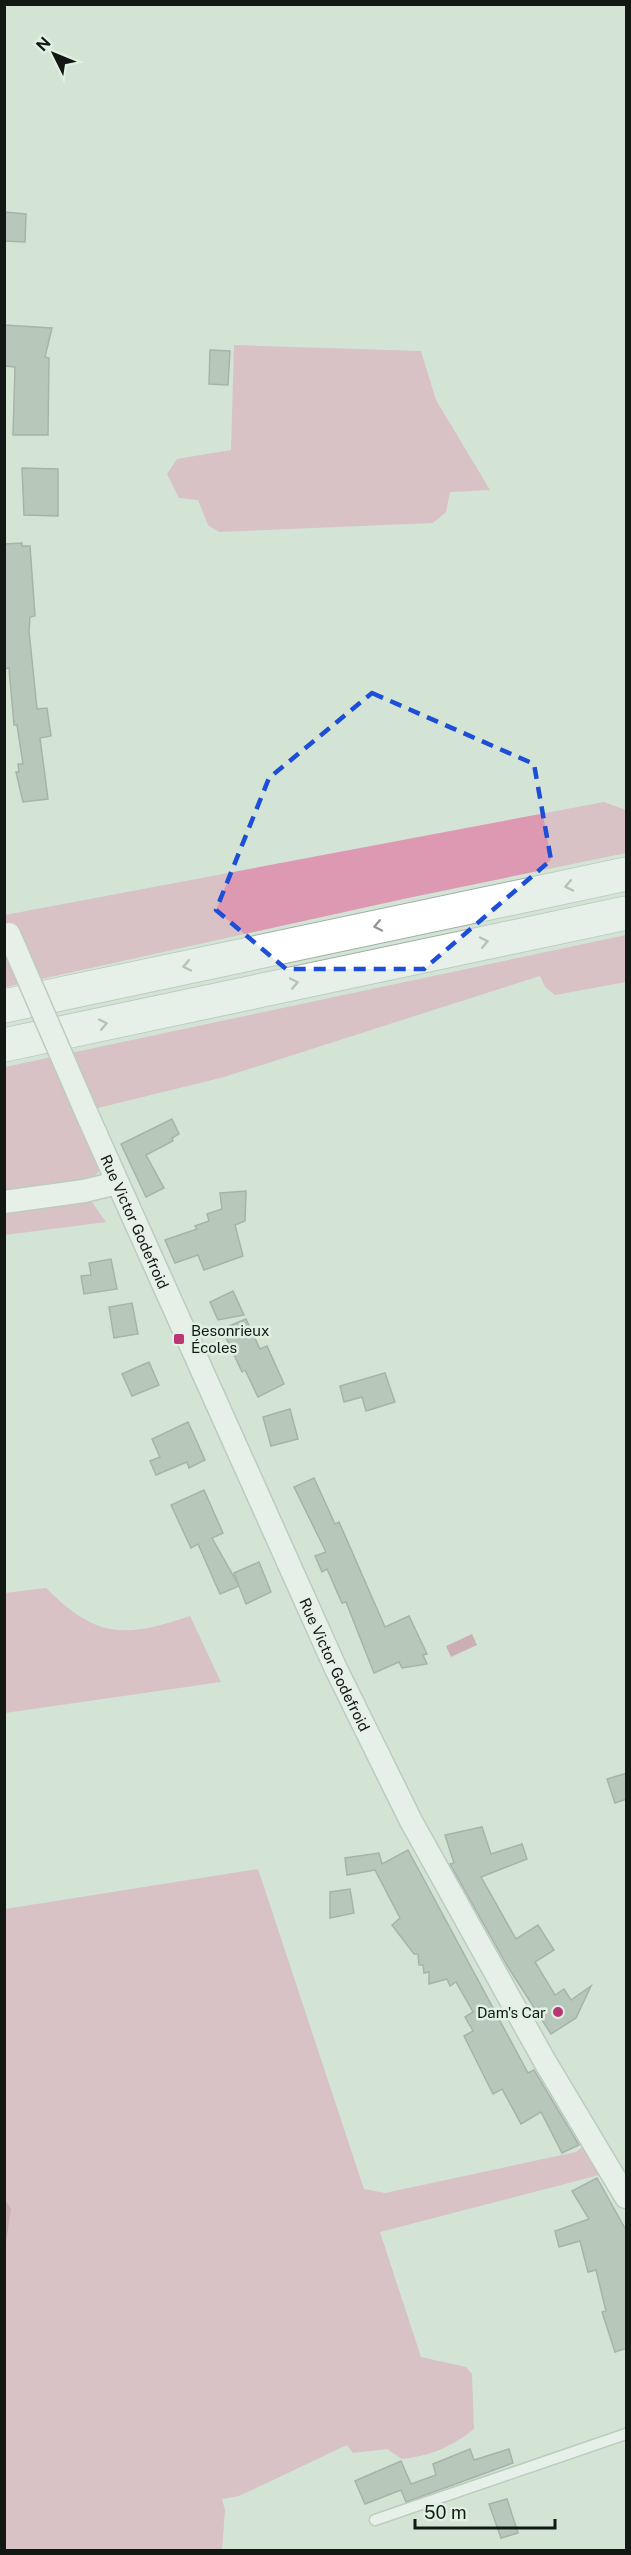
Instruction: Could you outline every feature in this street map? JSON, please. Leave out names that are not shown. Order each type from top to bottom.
[{"type":"highway","points":[[4,1005],[627,874]]},
{"type":"highway","points":[[4,1045],[627,913]]},
{"type":"street","name":"Rue Victor Godefroid","points":[[7,929],[117,1184],[336,1669],[411,1821],[544,2060],[627,2197]]},
{"type":"street","points":[[4,1202],[117,1184]]},
{"type":"lane","points":[[375,2520],[627,2434]]},
{"type":"highlighted area","points":[[372,693],[534,764],[551,860],[424,969],[286,969],[216,910],[269,778]]},
{"type":"shaded area","points":[[234,345],[421,351],[436,400],[490,490],[450,492],[446,512],[433,523],[219,532],[208,525],[198,500],[179,498],[167,474],[177,459],[231,450]]},
{"type":"shaded area","points":[[604,802],[626,810],[626,853],[408,898],[5,987],[5,915]]},
{"type":"shaded area","points":[[626,935],[626,982],[555,995],[545,987],[540,976],[224,1077],[86,1111],[102,1167],[85,1189],[5,1194],[5,1067]]},
{"type":"shaded area","points":[[84,1191],[106,1222],[5,1235],[4,1202]]},
{"type":"shaded area","points":[[46,1588],[81,1617],[97,1625],[113,1629],[147,1628],[190,1616],[221,1682],[5,1713],[5,1593]]},
{"type":"shaded area","points":[[472,1634],[477,1645],[451,1657],[446,1646]]},
{"type":"shaded area","points":[[258,1869],[364,2189],[385,2193],[576,2152],[591,2140],[611,2172],[380,2232],[421,2357],[466,2367],[472,2374],[474,2429],[449,2446],[422,2456],[402,2459],[387,2449],[353,2453],[347,2445],[239,2496],[222,2499],[225,2510],[222,2550],[5,2550],[5,1909]]},
{"type":"shaded area","points":[[5,2200],[11,2209],[5,2249]]},
{"type":"building","points":[[4,212],[26,214],[25,242],[4,241]]},
{"type":"building","points":[[4,325],[52,328],[45,357],[49,358],[48,435],[13,435],[15,367],[4,366]]},
{"type":"building","points":[[210,350],[230,351],[228,385],[209,384]]},
{"type":"building","points":[[22,468],[58,469],[58,516],[24,515]]},
{"type":"building","points":[[22,543],[22,546],[30,546],[35,616],[30,617],[29,631],[37,709],[47,708],[51,736],[40,738],[48,799],[23,802],[16,772],[19,772],[18,764],[23,764],[17,725],[14,725],[9,668],[4,669],[4,544]]},
{"type":"building","points":[[172,1119],[179,1134],[172,1138],[173,1141],[146,1155],[164,1188],[146,1197],[121,1144]]},
{"type":"building","points":[[246,1191],[245,1221],[235,1225],[243,1256],[204,1270],[198,1255],[175,1263],[165,1240],[197,1229],[195,1226],[209,1221],[207,1214],[222,1209],[220,1193]]},
{"type":"building","points":[[111,1259],[117,1289],[84,1294],[81,1276],[91,1275],[89,1263]]},
{"type":"building","points":[[233,1291],[244,1315],[218,1320],[210,1302]]},
{"type":"building","points":[[132,1303],[138,1334],[114,1338],[109,1307]]},
{"type":"building","points":[[246,1319],[260,1349],[267,1346],[284,1384],[258,1397],[245,1370],[242,1372],[222,1329]]},
{"type":"building","points":[[149,1362],[159,1385],[132,1396],[122,1374]]},
{"type":"building","points":[[385,1373],[395,1402],[366,1411],[362,1397],[344,1402],[340,1386]]},
{"type":"building","points":[[290,1409],[298,1439],[271,1446],[263,1417]]},
{"type":"building","points":[[188,1422],[205,1460],[189,1468],[187,1462],[156,1475],[150,1461],[160,1457],[152,1439]]},
{"type":"building","points":[[314,1478],[335,1524],[339,1522],[385,1627],[409,1616],[427,1654],[423,1655],[427,1664],[402,1668],[399,1662],[374,1673],[346,1602],[342,1603],[327,1569],[322,1572],[315,1556],[326,1552],[294,1487]]},
{"type":"building","points":[[204,1490],[223,1533],[212,1538],[239,1586],[220,1594],[198,1544],[191,1548],[171,1505]]},
{"type":"building","points":[[259,1562],[271,1592],[246,1604],[234,1573]]},
{"type":"building","points":[[627,1773],[627,1799],[615,1803],[607,1779]]},
{"type":"building","points":[[482,1827],[491,1854],[522,1844],[527,1859],[481,1877],[516,1939],[538,1925],[554,1950],[535,1962],[555,1995],[564,1989],[571,2000],[591,1986],[576,2018],[551,2034],[508,1967],[450,1864],[454,1863],[445,1835]]},
{"type":"building","points":[[408,1850],[528,2073],[534,2070],[579,2145],[562,2153],[541,2112],[521,2124],[502,2089],[493,2094],[464,2036],[473,2031],[465,2017],[473,2012],[456,1982],[450,1986],[447,1979],[429,1984],[429,1972],[424,1973],[423,1965],[419,1965],[418,1954],[414,1954],[392,1925],[400,1918],[375,1870],[347,1875],[345,1858],[379,1853],[382,1864]]},
{"type":"building","points":[[350,1889],[354,1913],[330,1918],[330,1892]]},
{"type":"building","points":[[597,2178],[627,2232],[627,2348],[615,2352],[602,2312],[606,2311],[596,2270],[588,2272],[580,2241],[559,2247],[555,2231],[589,2219],[572,2191]]},
{"type":"building","points":[[470,2449],[474,2460],[509,2449],[513,2463],[406,2502],[401,2490],[365,2504],[355,2481],[401,2461],[411,2484],[436,2475],[433,2464]]},
{"type":"building","points":[[507,2499],[518,2533],[501,2538],[489,2504]]},
{"type":"place","name":"Besonrieux Écoles","points":[[179,1339]]},
{"type":"place","name":"Dam's Car","points":[[558,2012]]}]
